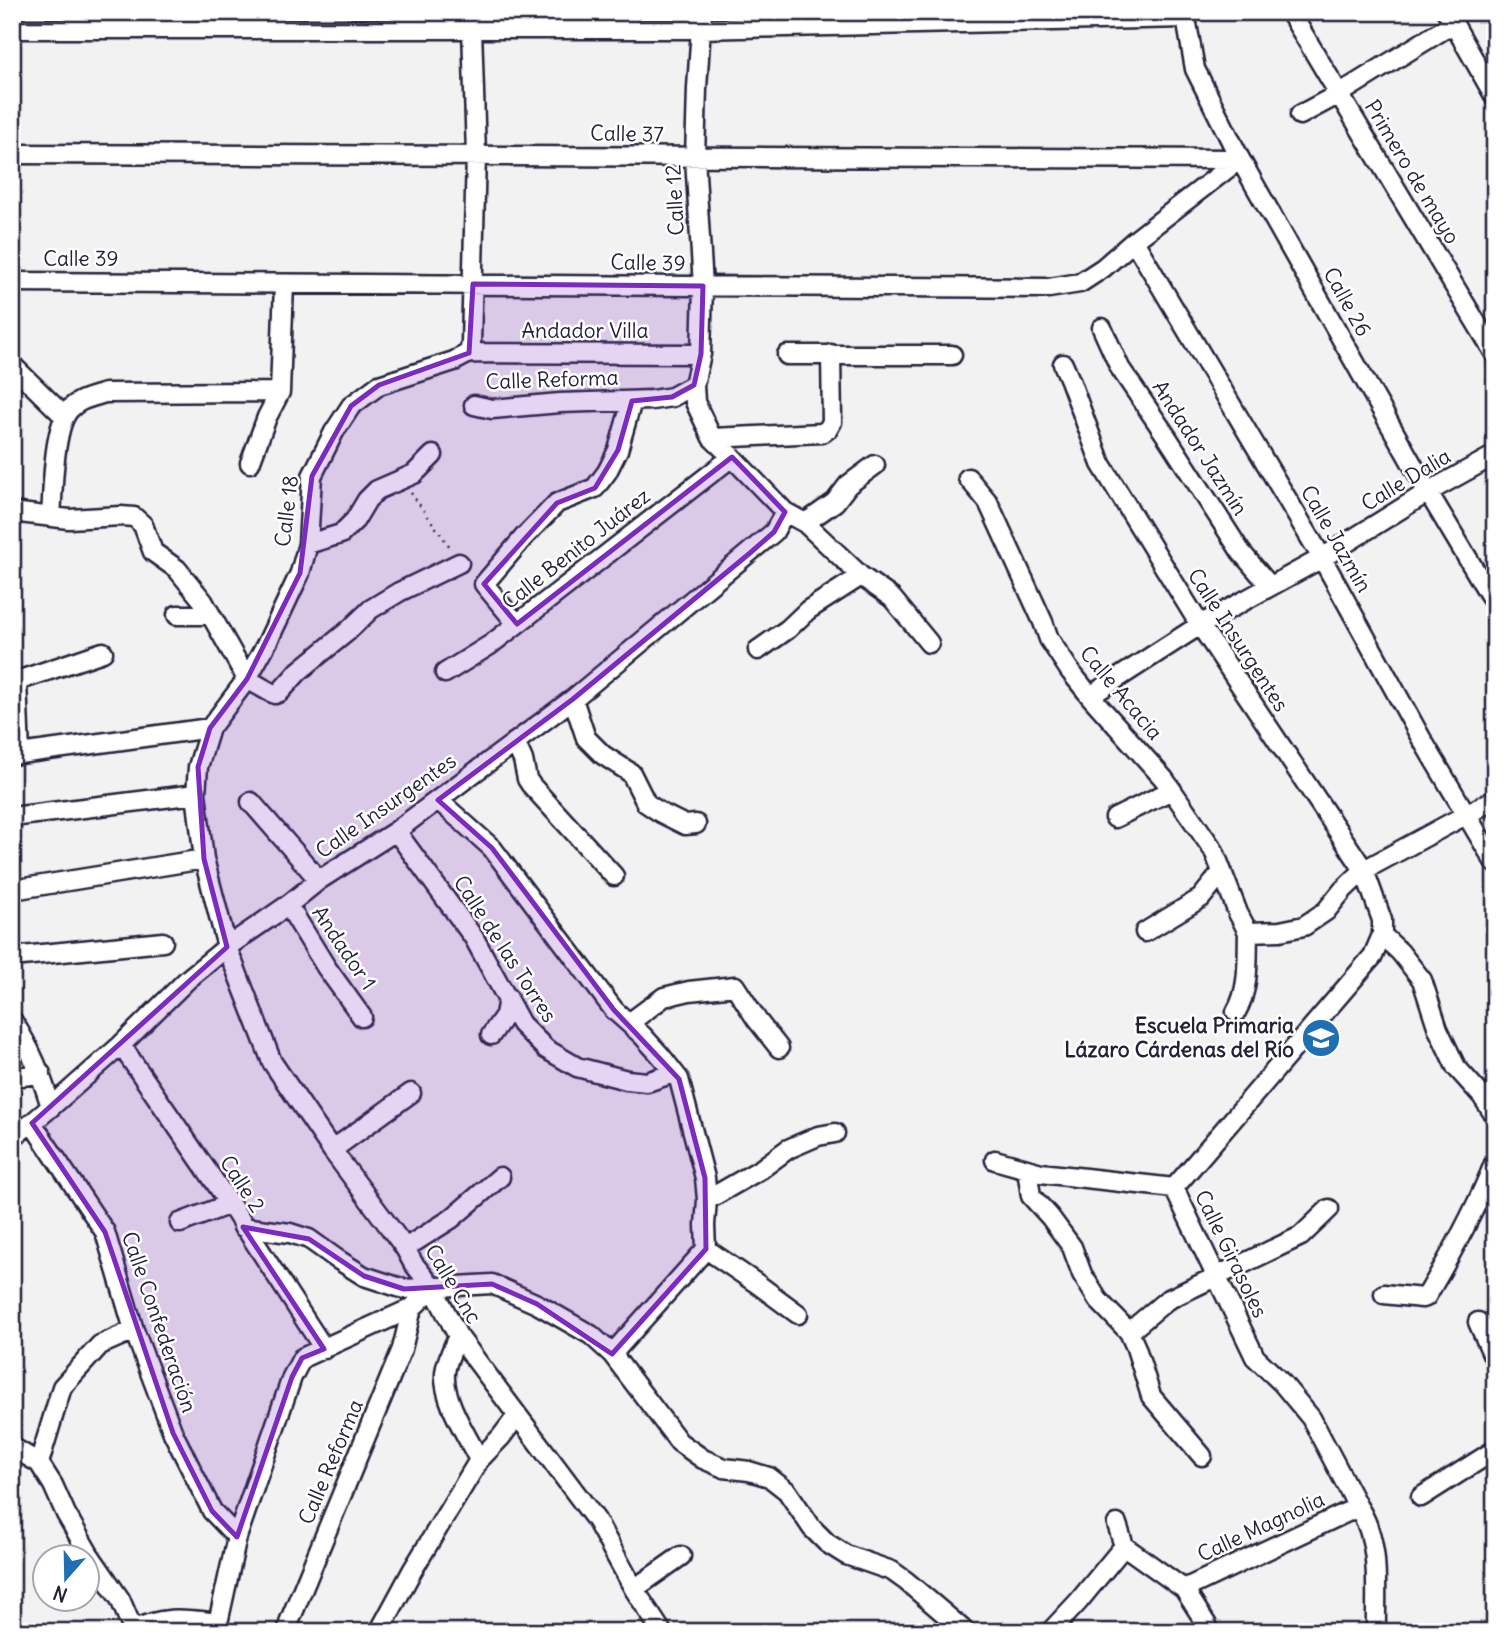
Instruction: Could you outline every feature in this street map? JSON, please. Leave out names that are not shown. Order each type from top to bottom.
[{"type":"street","name":"Primero de mayo","points":[[1290,12],[1495,354]]},
{"type":"street","points":[[12,29],[470,20],[1184,15]]},
{"type":"street","name":"Calle 26","points":[[1184,15],[1195,69],[1240,159],[1428,492],[1495,604]]},
{"type":"street","points":[[1300,116],[1339,94],[1451,18],[1495,97]]},
{"type":"street","points":[[469,353],[476,155],[470,20]]},
{"type":"street","name":"Calle 12","points":[[694,385],[701,354],[703,286],[695,158],[701,20]]},
{"type":"street","name":"Calle 37","points":[[12,155],[1240,159]]},
{"type":"street","name":"Calle 39","points":[[12,282],[1049,288],[1080,283],[1240,159]]},
{"type":"street","name":"Calle Jazmín","points":[[1135,241],[1322,558],[1421,738],[1495,863]]},
{"type":"street","points":[[250,463],[267,417],[280,392],[284,284]]},
{"type":"street","name":"Andador Jazmín","points":[[1102,328],[1120,368],[1241,552],[1270,586]]},
{"type":"street","name":"Andador Villa","points":[[469,353],[701,354]]},
{"type":"street","name":"Calle 18","points":[[227,947],[204,859],[196,794],[198,767],[210,728],[247,679],[300,573],[308,544],[312,476],[334,432],[351,406],[379,385],[454,361],[469,353]]},
{"type":"street","points":[[712,438],[822,433],[828,429],[832,422],[831,354]]},
{"type":"street","points":[[787,355],[952,355]]},
{"type":"street","name":"Calle Insurgentes","points":[[1063,364],[1101,464],[1200,625],[1364,870],[1382,920],[1382,935]]},
{"type":"street","points":[[12,365],[64,416]]},
{"type":"street","points":[[694,385],[695,402],[712,438],[785,512],[805,523],[861,576],[892,598],[929,643]]},
{"type":"street","name":"Calle Reforma","points":[[474,405],[492,409],[560,403],[652,400],[672,397],[694,385]]},
{"type":"street","points":[[51,517],[58,434],[64,416],[82,400],[105,393],[280,392]]},
{"type":"street","points":[[517,624],[484,584],[557,503],[595,488],[618,450],[632,401]]},
{"type":"street","points":[[308,544],[341,534],[377,490],[414,474],[433,455]]},
{"type":"street","name":"Calle Dalia","points":[[1090,696],[1200,625],[1322,558],[1428,492],[1495,456]]},
{"type":"street","name":"Calle Benito Juárez","points":[[445,673],[491,645],[732,457]]},
{"type":"street","points":[[805,523],[835,502],[848,485],[875,465]]},
{"type":"street","name":"Calle Acacia","points":[[968,478],[988,502],[1049,639],[1090,696],[1164,779],[1214,851],[1248,932]]},
{"type":"street","points":[[12,512],[69,519],[134,517],[143,525],[153,552],[177,569],[202,601],[247,679],[275,694],[371,609],[459,563]]},
{"type":"street","name":"Calle Insurgentes","points":[[12,1136],[51,1107],[121,1045],[188,979],[227,947],[319,880],[396,831],[573,699],[774,533],[785,512]]},
{"type":"street","points":[[758,650],[788,629],[808,610],[861,576]]},
{"type":"street","points":[[177,615],[211,615]]},
{"type":"street","points":[[103,652],[15,680],[16,754],[210,728]]},
{"type":"street","points":[[573,699],[586,738],[603,755],[631,773],[646,803],[685,825],[696,824]]},
{"type":"street","points":[[515,742],[531,785],[614,876]]},
{"type":"street","points":[[1115,818],[1172,790]]},
{"type":"street","points":[[12,817],[196,794]]},
{"type":"street","points":[[1236,1012],[1245,986],[1248,932],[1280,931],[1304,926],[1326,911],[1364,870],[1495,799]]},
{"type":"street","points":[[438,800],[492,848],[614,1010],[661,1056],[679,1079],[705,1178],[706,1249],[612,1354]]},
{"type":"street","points":[[251,802],[319,880]]},
{"type":"street","name":"Calle de las Torres","points":[[396,831],[474,938],[522,1024],[546,1049],[577,1067],[627,1080],[647,1082],[674,1073]]},
{"type":"street","points":[[12,890],[204,859]]},
{"type":"street","points":[[1146,932],[1201,898],[1222,872]]},
{"type":"street","name":"Andador 1","points":[[288,905],[326,967],[362,1017]]},
{"type":"street","points":[[1382,935],[1400,952],[1422,980],[1438,1029],[1456,1067],[1482,1096],[1495,1116]]},
{"type":"street","name":"Calle Girasoles","points":[[1376,1632],[1375,1546],[1366,1519],[1311,1418],[1282,1383],[1255,1357],[1174,1188],[1373,956],[1382,935]]},
{"type":"street","points":[[12,957],[163,942]]},
{"type":"street","name":"Calle Cnc","points":[[227,947],[272,1062],[332,1150],[433,1288],[458,1336],[596,1520],[634,1589],[662,1632]]},
{"type":"street","points":[[629,1023],[664,997],[689,991],[735,986],[779,1048]]},
{"type":"street","points":[[491,1035],[505,1015],[508,998]]},
{"type":"street","points":[[12,1020],[28,1045],[41,1074],[51,1107]]},
{"type":"street","name":"Calle 2","points":[[121,1045],[324,1349]]},
{"type":"street","points":[[12,1077],[41,1074]]},
{"type":"street","points":[[332,1150],[411,1093]]},
{"type":"street","name":"Calle Confederación","points":[[32,1123],[105,1232],[134,1330],[173,1433],[212,1511],[237,1537]]},
{"type":"street","points":[[707,1200],[761,1169],[788,1149],[818,1136],[835,1133]]},
{"type":"street","points":[[995,1160],[1041,1173],[1174,1188]]},
{"type":"street","points":[[1384,1294],[1426,1297],[1459,1237],[1495,1161]]},
{"type":"street","points":[[1027,1169],[1031,1196],[1072,1247],[1082,1274],[1098,1300],[1129,1332],[1151,1396],[1202,1455]]},
{"type":"street","points":[[405,1248],[452,1219],[500,1177]]},
{"type":"street","points":[[180,1223],[229,1204]]},
{"type":"street","points":[[1129,1332],[1167,1300],[1301,1236],[1329,1209]]},
{"type":"street","points":[[243,1227],[290,1233],[309,1239],[364,1276],[404,1289],[492,1284],[537,1304],[591,1335],[612,1354],[679,1441],[703,1459],[724,1468],[769,1477],[787,1491],[812,1528],[827,1543],[846,1555],[892,1571],[965,1632]]},
{"type":"street","points":[[706,1249],[798,1314]]},
{"type":"street","points":[[12,1447],[39,1463],[89,1554],[120,1599],[132,1631],[172,1618],[221,1627],[237,1537],[292,1377],[302,1358],[412,1308],[433,1288]]},
{"type":"street","name":"Calle Reforma","points":[[287,1632],[402,1349],[412,1308]]},
{"type":"street","points":[[1478,1322],[1495,1360]]},
{"type":"street","points":[[39,1463],[62,1387],[100,1345],[134,1330]]},
{"type":"street","points":[[458,1336],[446,1369],[445,1384],[479,1460]]},
{"type":"street","points":[[379,1632],[412,1571],[479,1460],[517,1416]]},
{"type":"street","points":[[1420,1497],[1495,1450]]},
{"type":"street","name":"Calle Magnolia","points":[[1184,1589],[1358,1507]]},
{"type":"street","points":[[1117,1524],[1124,1546],[1184,1589],[1205,1628],[1225,1632]]},
{"type":"street","points":[[1050,1632],[1124,1546]]},
{"type":"street","points":[[634,1589],[681,1556]]},
{"type":"path","points":[[401,479],[445,538],[459,563]]},
{"type":"highlighted area","points":[[473,284],[703,286],[701,354],[694,385],[672,397],[632,401],[618,450],[595,488],[557,503],[484,584],[517,624],[732,457],[785,512],[774,532],[750,553],[573,699],[438,800],[492,848],[614,1010],[679,1079],[705,1178],[706,1249],[612,1354],[537,1304],[492,1284],[404,1289],[364,1276],[309,1239],[243,1227],[324,1349],[302,1358],[292,1377],[237,1537],[212,1511],[173,1433],[105,1232],[32,1123],[227,947],[204,859],[198,767],[210,728],[247,679],[300,573],[312,476],[351,406],[379,385],[469,353]]},
{"type":"place","name":"Escuela Primaria Lázaro Cárdenas del Río","points":[[1321,1038]]}]
